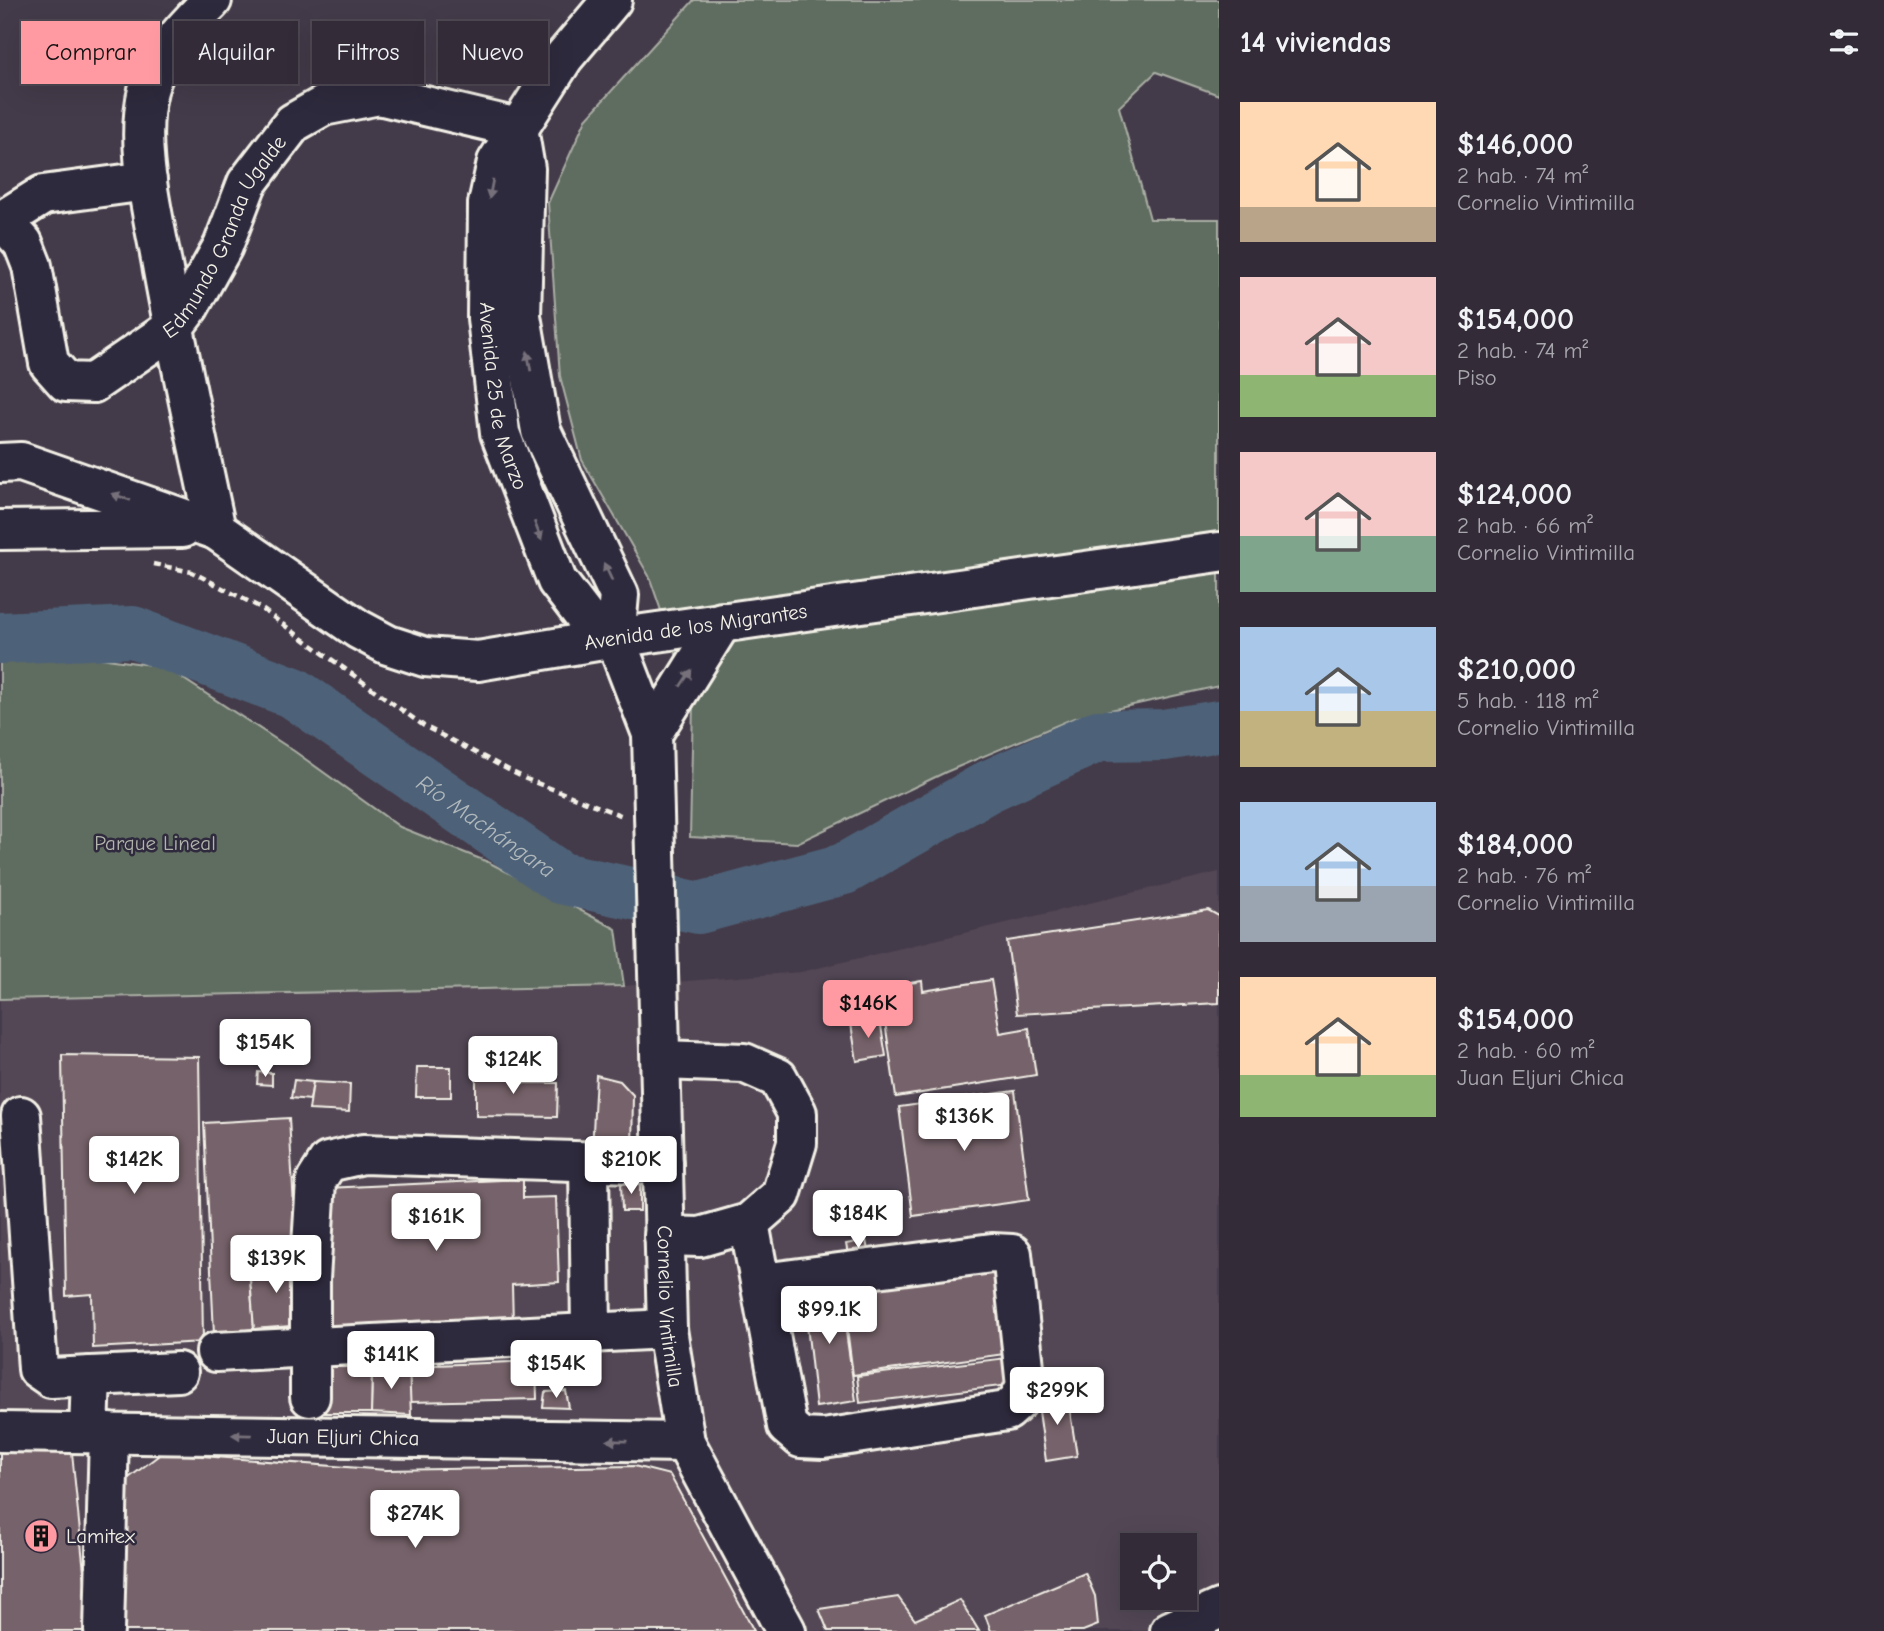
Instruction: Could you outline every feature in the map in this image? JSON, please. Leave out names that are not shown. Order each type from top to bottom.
[{"type":"street","points":[[0,530],[212,529],[147,181],[144,127],[148,89],[160,61],[175,38],[212,0]]},
{"type":"street","name":"Avenida 25 de Marzo","points":[[612,0],[564,57],[496,162],[488,204],[487,318],[500,433],[557,581],[587,620],[615,638]]},
{"type":"street","name":"Edmundo Granda Ugalde","points":[[1,221],[23,243],[32,266],[49,363],[66,382],[93,383],[173,328],[190,307],[223,246],[247,183],[293,123],[323,106],[379,95],[518,128]]},
{"type":"street","name":"Avenida 25 de Marzo","points":[[518,128],[525,169],[521,316],[541,430],[619,595],[615,638],[652,750]]},
{"type":"street","points":[[1,221],[43,195],[147,181]]},
{"type":"street","name":"Avenida de los Migrantes","points":[[0,463],[22,462],[212,529],[358,629],[388,645],[425,657],[478,661],[722,622],[1219,552]]},
{"type":"street","points":[[652,750],[722,622]]},
{"type":"street","name":"Cornelio Vintimilla","points":[[652,750],[667,1329],[685,1442],[786,1631]]},
{"type":"street","points":[[662,1059],[744,1063],[778,1078],[797,1113],[797,1143],[781,1195],[749,1223],[700,1237],[664,1236]]},
{"type":"street","points":[[21,1116],[38,1369],[51,1378],[178,1372]]},
{"type":"street","points":[[310,1397],[316,1181],[328,1162],[363,1154],[663,1164]]},
{"type":"street","points":[[589,1161],[591,1331]]},
{"type":"street","points":[[749,1223],[787,1426],[801,1438],[822,1439],[1007,1410],[1018,1401],[1026,1386],[1012,1254],[992,1253],[762,1283]]},
{"type":"street","points":[[216,1352],[667,1329]]},
{"type":"street","points":[[91,1376],[99,1433],[104,1631]]},
{"type":"street","name":"Juan Eljuri Chica","points":[[0,1432],[685,1442]]},
{"type":"street","points":[[1170,1631],[1219,1609]]},
{"type":"path","points":[[146,563],[192,572],[259,607],[424,726],[526,779],[626,818],[631,824]]},
{"type":"shaded area","points":[[1219,872],[1219,1631],[0,1631],[0,999],[624,986],[801,972]]},
{"type":"green space","points":[[694,0],[1219,0],[1219,95],[1156,72],[1119,107],[1150,219],[1219,219],[1219,686],[1074,718],[946,772],[797,843],[690,837],[693,703],[649,576],[582,460],[560,376],[548,203],[586,119]]},
{"type":"green space","name":"Parque Lineal","points":[[78,655],[165,667],[294,751],[400,827],[488,862],[616,929],[624,986],[0,999],[0,661]]},
{"type":"building","points":[[1208,910],[1219,916],[1219,1003],[1017,1014],[1007,941]]},
{"type":"building","points":[[991,980],[1000,1033],[1029,1028],[1036,1075],[896,1097],[880,988],[922,981],[923,991]]},
{"type":"building","points":[[880,1020],[886,1056],[857,1061],[851,1024]]},
{"type":"building","points":[[62,1055],[199,1057],[203,1342],[93,1348],[92,1294],[66,1296]]},
{"type":"building","points":[[417,1067],[451,1067],[451,1097],[416,1097]]},
{"type":"building","points":[[476,1069],[516,1069],[516,1083],[558,1083],[557,1117],[476,1116]]},
{"type":"building","points":[[258,1072],[272,1073],[272,1085],[257,1084]]},
{"type":"building","points":[[596,1075],[620,1081],[633,1095],[632,1150],[592,1151]]},
{"type":"building","points":[[294,1080],[313,1082],[310,1100],[291,1098]]},
{"type":"building","points":[[313,1082],[350,1084],[349,1112],[309,1110]]},
{"type":"building","points":[[1015,1091],[1029,1200],[913,1216],[899,1107]]},
{"type":"building","points":[[289,1118],[297,1261],[249,1265],[254,1329],[214,1334],[204,1123]]},
{"type":"building","points":[[523,1179],[523,1198],[556,1197],[559,1282],[512,1285],[513,1324],[331,1332],[326,1188]]},
{"type":"building","points":[[621,1181],[640,1181],[640,1211],[622,1211]]},
{"type":"building","points":[[866,1240],[869,1256],[849,1260],[846,1244]]},
{"type":"building","points":[[1006,1258],[1019,1352],[853,1375],[841,1282]]},
{"type":"building","points":[[297,1261],[303,1325],[254,1329],[249,1265]]},
{"type":"building","points":[[839,1284],[856,1401],[816,1407],[803,1289]]},
{"type":"building","points":[[1015,1357],[1018,1384],[860,1403],[857,1376]]},
{"type":"building","points":[[536,1361],[537,1399],[410,1402],[409,1366]]},
{"type":"building","points":[[409,1366],[411,1415],[371,1413],[372,1367]]},
{"type":"building","points":[[324,1367],[372,1367],[371,1413],[323,1413]]},
{"type":"building","points":[[566,1391],[569,1408],[543,1407],[545,1392]]},
{"type":"building","points":[[1067,1393],[1077,1456],[1046,1461],[1037,1397]]},
{"type":"building","name":"Lamitex","points":[[0,1451],[72,1453],[90,1631],[0,1631]]},
{"type":"building","points":[[162,1453],[386,1470],[634,1466],[670,1475],[754,1631],[122,1631],[126,1480]]},
{"type":"building","points":[[1085,1573],[1095,1596],[1098,1625],[1083,1631],[991,1631],[985,1615]]},
{"type":"building","points":[[898,1597],[915,1620],[960,1600],[979,1631],[828,1631],[819,1609]]},
{"type":"waterway","name":"Río Machángara","points":[[0,638],[133,632],[294,693],[561,878],[699,908],[844,869],[989,786],[1098,736],[1164,735],[1219,726]]},
{"type":"place","name":"Lamitex","points":[[41,1536]]}]
